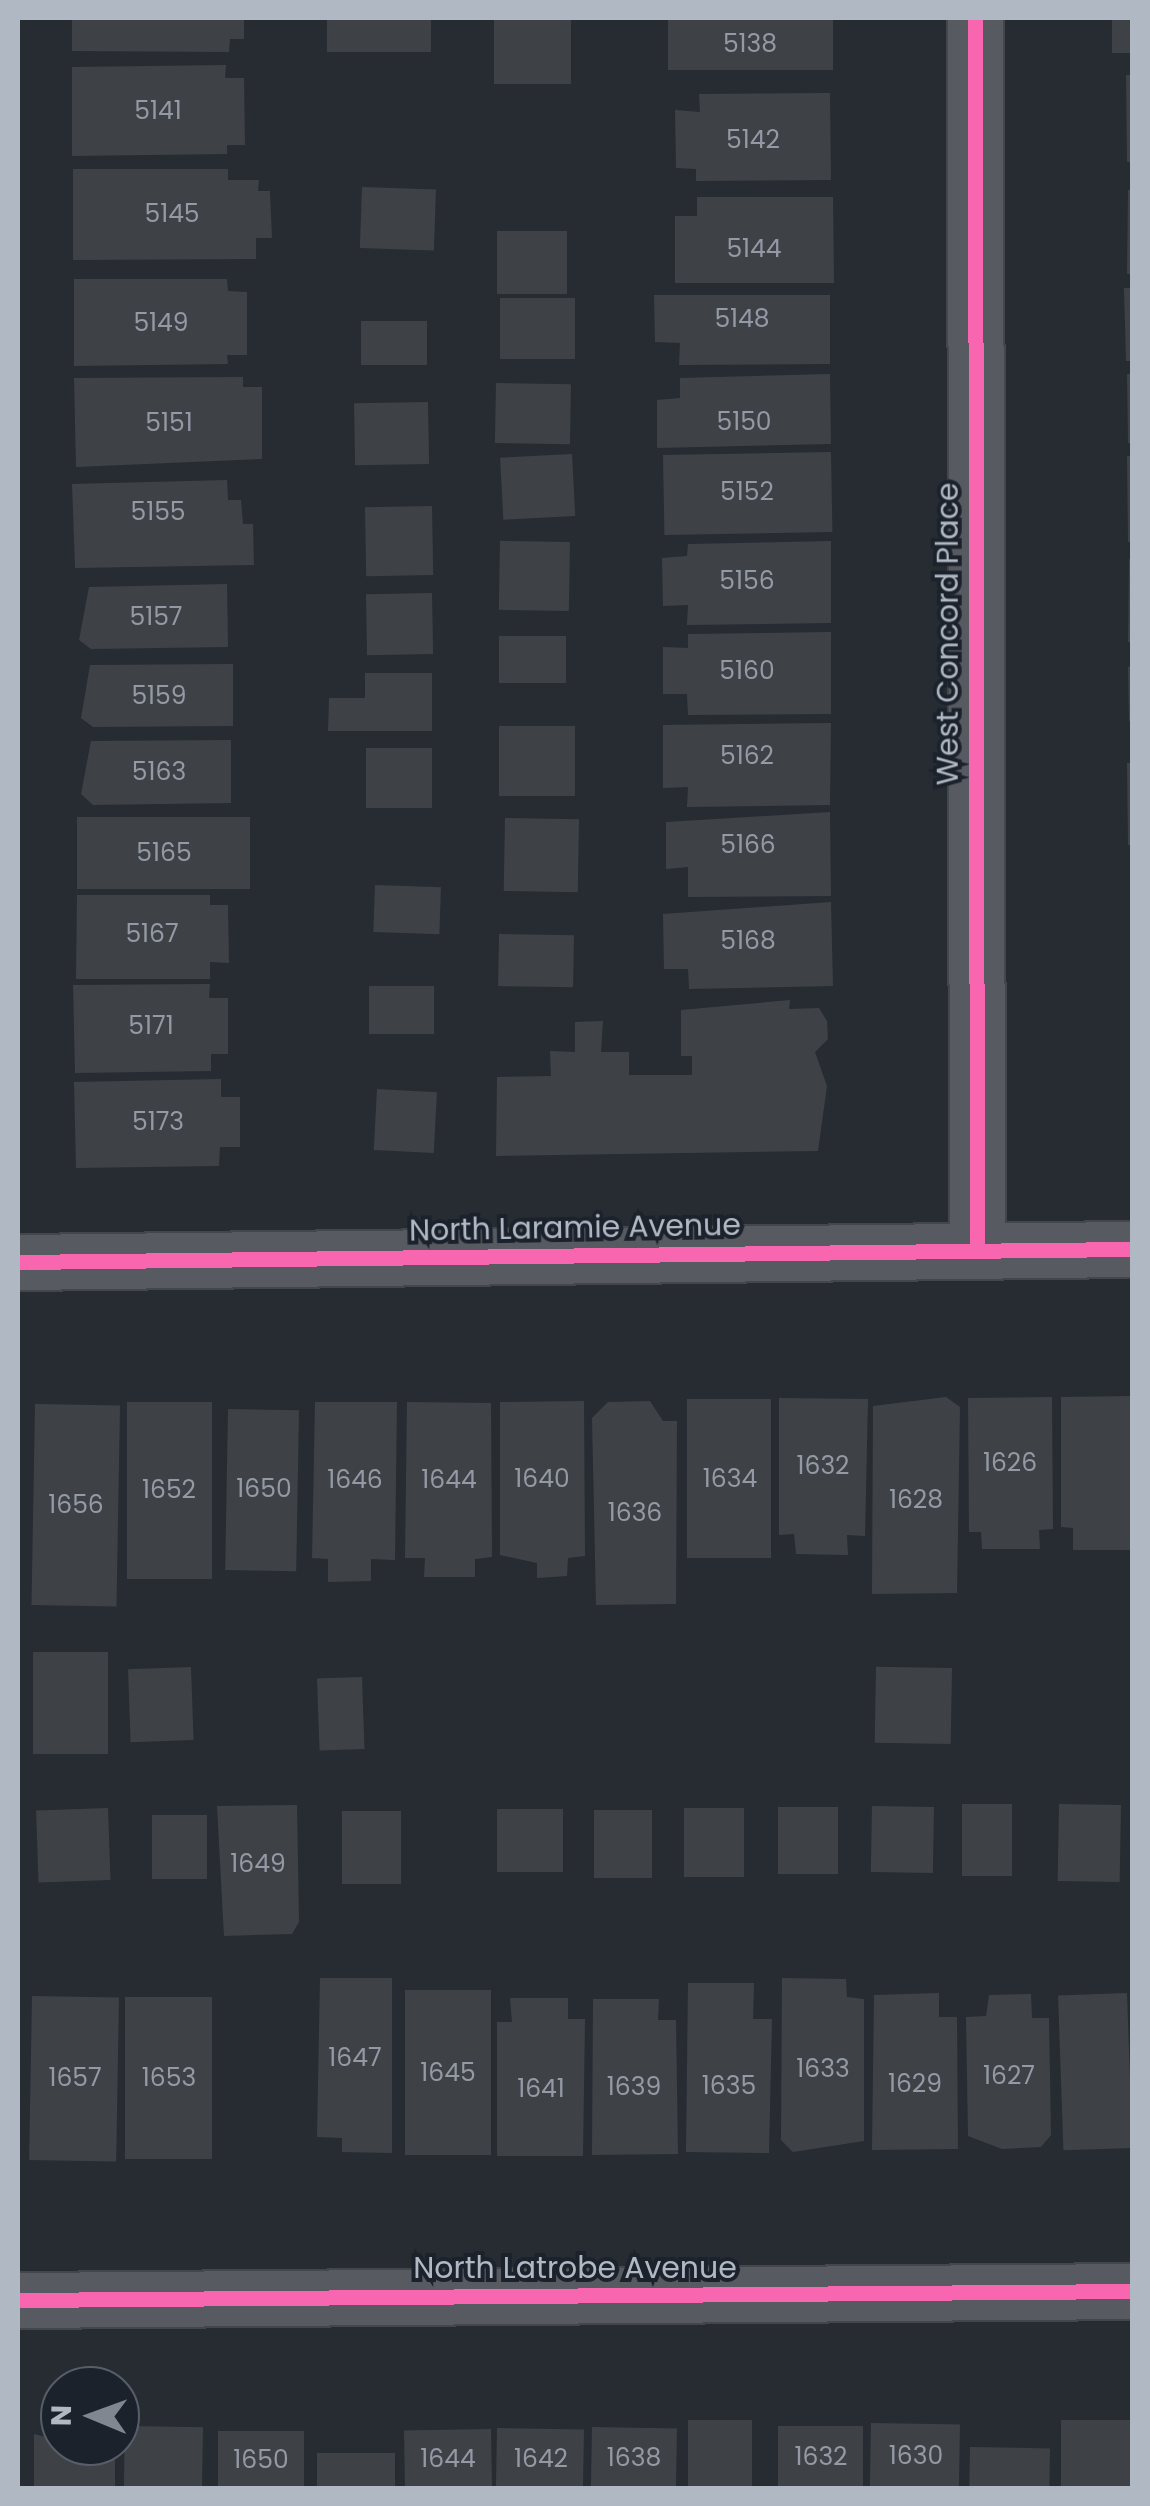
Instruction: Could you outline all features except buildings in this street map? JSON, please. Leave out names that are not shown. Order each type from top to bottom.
[{"type":"street","name":"West Concord Place","points":[[975,18],[977,1250]]},
{"type":"street","name":"North Laramie Avenue","points":[[18,1262],[1132,1248]]},
{"type":"street","name":"North Latrobe Avenue","points":[[18,2300],[1132,2291]]},
{"type":"cycle path","points":[[975,18],[977,1250]]},
{"type":"cycle path","points":[[18,1262],[1132,1249]]},
{"type":"cycle path","points":[[18,2300],[1132,2291]]}]
